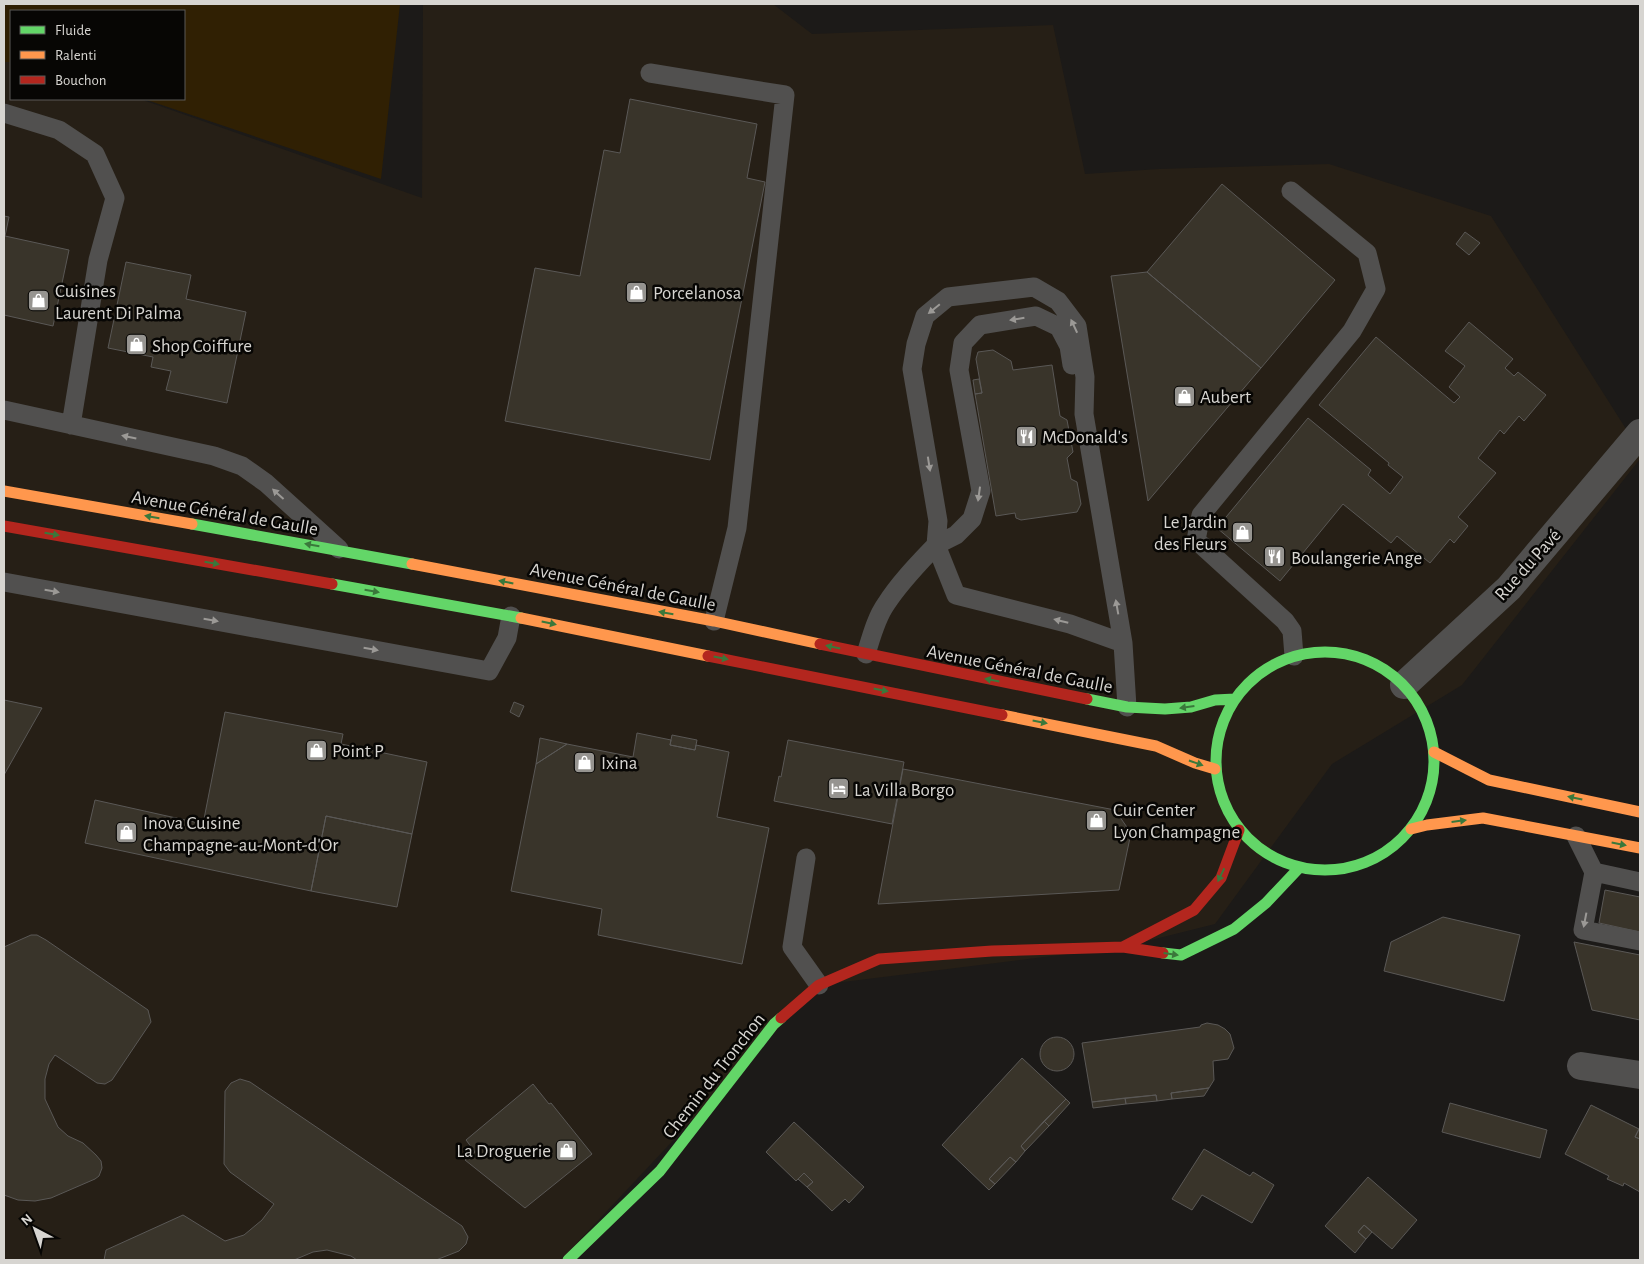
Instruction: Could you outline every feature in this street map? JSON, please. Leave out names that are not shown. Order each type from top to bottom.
[{"type":"main road","name":"Avenue Général de Gaulle","points":[[4,491],[340,550],[714,621],[1127,707],[1165,709],[1191,707],[1215,700],[1234,699]]},
{"type":"main road","points":[[4,526],[511,616],[1156,746],[1195,763],[1215,769]]},
{"type":"main road","points":[[1324,651],[1354,655],[1381,667],[1404,684],[1419,704],[1429,726],[1434,752],[1433,779],[1425,806],[1411,829],[1388,851],[1360,865],[1330,871],[1299,868],[1266,854],[1239,830],[1222,801],[1215,769],[1219,732],[1234,699],[1251,680],[1271,665],[1294,656],[1324,651]]},
{"type":"main road","points":[[1434,752],[1489,780],[1640,812]]},
{"type":"main road","points":[[1411,829],[1483,818],[1640,848]]},
{"type":"main road","name":"Chemin du Tronchon","points":[[1123,947],[1194,910],[1221,878],[1239,830]]},
{"type":"main road","name":"Chemin du Tronchon","points":[[568,1260],[660,1172],[774,1024],[819,985],[880,959],[992,951],[1123,947],[1180,955],[1234,929],[1266,903],[1299,868]]},
{"type":"street","name":"Rue du Pavé","points":[[1404,684],[1509,588],[1640,433]]},
{"type":"street","points":[[1581,1066],[1640,1075]]},
{"type":"lane","points":[[650,74],[785,95],[737,528],[714,621]]},
{"type":"lane","points":[[4,113],[59,130],[95,154],[116,198],[98,260],[71,425]]},
{"type":"lane","points":[[1291,191],[1367,253],[1376,289],[1352,331],[1201,515],[1196,540],[1284,621],[1292,631],[1294,656]]},
{"type":"lane","points":[[1084,414],[1085,377],[1077,326],[1058,301],[1034,287],[948,298],[925,316],[916,344],[912,369],[938,521],[936,545],[956,596],[1070,624],[1123,643]]},
{"type":"lane","points":[[866,654],[885,605],[914,568],[936,545],[956,535],[972,519],[982,492],[960,370],[963,343],[980,325],[1036,316],[1059,327],[1069,346],[1084,414],[1123,643],[1127,707]]},
{"type":"lane","points":[[4,410],[214,456],[242,466],[266,483],[340,550]]},
{"type":"lane","points":[[4,582],[489,671],[507,638],[511,616]]},
{"type":"lane","points":[[1576,836],[1594,872],[1583,930],[1640,941]]},
{"type":"lane","points":[[806,858],[792,947],[819,985]]},
{"type":"lane","points":[[1594,872],[1639,886]]},
{"type":"shaded area","points":[[4,4],[400,4],[381,179],[147,100],[185,100],[185,10],[10,10],[10,62],[4,62]]},
{"type":"shaded area","points":[[423,4],[773,4],[812,34],[1053,25],[1085,174],[1159,169],[1329,164],[1491,216],[1640,451],[1640,459],[1462,685],[1332,764],[1215,924],[1123,947],[819,985],[561,1260],[4,1260],[4,62],[10,62],[10,100],[143,100],[422,198]]},
{"type":"building","name":"Porcelanosa","points":[[630,99],[757,124],[747,178],[765,182],[710,460],[505,421],[535,268],[580,276],[604,150],[620,153]]},
{"type":"building","points":[[1222,184],[1335,280],[1261,368],[1147,272]]},
{"type":"building","points":[[4,216],[9,217],[5,236],[69,250],[53,326],[4,315]]},
{"type":"building","points":[[1465,232],[1480,243],[1469,255],[1456,244]]},
{"type":"building","points":[[126,262],[191,275],[186,299],[246,312],[227,403],[166,390],[171,371],[151,367],[153,357],[108,348]]},
{"type":"building","name":"Aubert","points":[[1147,272],[1261,368],[1148,501],[1111,276]]},
{"type":"building","points":[[1469,322],[1513,359],[1505,368],[1514,376],[1518,372],[1546,395],[1524,421],[1519,416],[1504,434],[1500,430],[1478,458],[1496,473],[1458,517],[1468,526],[1454,543],[1450,539],[1430,563],[1397,536],[1391,543],[1343,504],[1280,581],[1217,528],[1308,418],[1371,470],[1368,475],[1390,494],[1403,477],[1388,465],[1389,463],[1319,405],[1376,337],[1454,403],[1460,397],[1449,387],[1465,366],[1445,351]]},
{"type":"building","name":"McDonald's","points":[[993,350],[1011,361],[1013,370],[1052,365],[1060,416],[1067,420],[1073,452],[1067,458],[1071,479],[1077,482],[1081,504],[1077,512],[1021,520],[1016,518],[1015,513],[996,516],[975,394],[982,393],[976,359],[978,352]]},
{"type":"building","points":[[979,379],[982,393],[975,394],[973,380]]},
{"type":"building","points":[[4,700],[42,708],[4,775]]},
{"type":"building","points":[[514,702],[524,706],[519,717],[510,712]]},
{"type":"building","points":[[225,712],[343,734],[341,744],[427,762],[412,834],[326,816],[311,891],[85,843],[95,800],[203,824]]},
{"type":"building","points":[[637,733],[671,740],[670,745],[695,750],[696,745],[729,752],[717,817],[769,828],[742,964],[598,935],[602,909],[511,891],[536,764],[567,744],[633,757]]},
{"type":"building","points":[[672,735],[697,740],[695,750],[670,745]]},
{"type":"building","points":[[540,738],[567,744],[536,764]]},
{"type":"building","name":"La Villa Borgo","points":[[788,740],[904,762],[892,824],[774,801]]},
{"type":"building","points":[[903,769],[1115,810],[1131,833],[1119,890],[878,904]]},
{"type":"building","points":[[326,816],[412,834],[397,907],[311,891]]},
{"type":"building","points":[[1605,890],[1640,897],[1640,932],[1599,923]]},
{"type":"building","points":[[1443,917],[1520,935],[1504,1001],[1384,971],[1391,942]]},
{"type":"building","points":[[31,935],[37,935],[46,940],[148,1010],[151,1022],[112,1080],[105,1084],[97,1083],[55,1055],[49,1064],[45,1079],[45,1099],[58,1127],[68,1136],[83,1143],[96,1155],[101,1161],[102,1168],[99,1176],[95,1179],[51,1198],[35,1201],[18,1200],[4,1195],[4,947]]},
{"type":"building","points":[[1574,942],[1640,955],[1640,1020],[1592,1010]]},
{"type":"building","points":[[1207,1023],[1218,1025],[1225,1029],[1230,1034],[1234,1048],[1228,1059],[1213,1061],[1214,1080],[1209,1088],[1171,1093],[1172,1099],[1157,1101],[1156,1095],[1092,1102],[1082,1043],[1200,1027]]},
{"type":"building","points":[[1057,1037],[1069,1042],[1074,1054],[1069,1066],[1057,1071],[1045,1066],[1040,1054],[1045,1042]]},
{"type":"building","points":[[1022,1058],[1066,1099],[1021,1146],[1025,1151],[1016,1162],[1010,1157],[989,1179],[995,1184],[989,1190],[942,1145]]},
{"type":"building","points":[[240,1079],[250,1082],[462,1226],[468,1237],[466,1244],[459,1251],[436,1260],[357,1260],[351,1256],[327,1250],[313,1252],[294,1260],[104,1260],[106,1250],[183,1215],[225,1241],[244,1235],[262,1220],[274,1204],[230,1172],[224,1164],[225,1091],[231,1083]]},
{"type":"building","points":[[533,1084],[549,1104],[551,1103],[592,1154],[525,1208],[465,1160],[475,1152],[466,1140]]},
{"type":"building","points":[[1209,1088],[1204,1096],[1172,1099],[1171,1093]]},
{"type":"building","points":[[1156,1095],[1157,1101],[1126,1104],[1125,1098]]},
{"type":"building","points":[[1125,1098],[1126,1104],[1093,1108],[1092,1102]]},
{"type":"building","points":[[1066,1099],[1070,1103],[1049,1126],[1044,1121]]},
{"type":"building","points":[[1450,1103],[1547,1130],[1540,1158],[1442,1132]]},
{"type":"building","points":[[1591,1105],[1639,1129],[1635,1137],[1640,1139],[1640,1192],[1624,1183],[1623,1186],[1607,1179],[1609,1176],[1565,1154]]},
{"type":"building","points":[[1044,1121],[1049,1126],[1025,1151],[1021,1146]]},
{"type":"building","points":[[794,1122],[864,1187],[849,1203],[845,1199],[832,1211],[807,1187],[813,1182],[804,1173],[796,1181],[766,1152]]},
{"type":"building","points":[[1640,1130],[1640,1139],[1635,1137]]},
{"type":"building","points":[[1204,1149],[1250,1176],[1253,1172],[1274,1185],[1252,1223],[1202,1195],[1192,1210],[1172,1199]]},
{"type":"building","points":[[1010,1157],[1016,1162],[995,1184],[989,1179]]},
{"type":"building","points":[[804,1173],[813,1182],[807,1187],[798,1179]]},
{"type":"building","points":[[1368,1177],[1417,1220],[1392,1249],[1364,1225],[1358,1232],[1366,1239],[1355,1253],[1325,1226]]},
{"type":"building","points":[[1364,1225],[1372,1232],[1366,1239],[1358,1232]]},
{"type":"traffic: fast","points":[[192,524],[412,564]]},
{"type":"traffic: fast","points":[[332,584],[521,618]]},
{"type":"traffic: fast","points":[[1336,652],[1367,660],[1386,670],[1402,684],[1416,700],[1426,719],[1434,750],[1434,761],[1434,772],[1426,803],[1416,822],[1402,838],[1386,852],[1367,862],[1336,870],[1314,870],[1283,862],[1264,852],[1234,822],[1224,803],[1218,782],[1216,750],[1224,719],[1234,700],[1264,670],[1283,660],[1304,654],[1336,652]]},
{"type":"traffic: fast","points":[[1087,699],[1127,707],[1165,709],[1191,707],[1215,700],[1235,699]]},
{"type":"traffic: fast","points":[[1163,953],[1181,955],[1234,929],[1266,903],[1299,868]]},
{"type":"traffic: fast","points":[[568,1260],[660,1171],[774,1024],[781,1018]]},
{"type":"traffic: slow","points":[[4,491],[192,524]]},
{"type":"traffic: slow","points":[[412,564],[714,621],[820,644]]},
{"type":"traffic: slow","points":[[521,618],[708,656]]},
{"type":"traffic: slow","points":[[1002,715],[1156,746],[1195,763],[1215,769]]},
{"type":"traffic: slow","points":[[1434,752],[1489,780],[1640,812]]},
{"type":"traffic: slow","points":[[1411,829],[1427,825],[1483,818],[1640,848]]},
{"type":"traffic: jam","points":[[4,526],[332,584]]},
{"type":"traffic: jam","points":[[820,644],[1087,699]]},
{"type":"traffic: jam","points":[[708,656],[1002,715]]},
{"type":"traffic: jam","points":[[1123,947],[1194,910],[1221,878],[1239,830]]},
{"type":"traffic: jam","points":[[781,1018],[819,985],[879,959],[992,951],[1123,947],[1163,953]]},
{"type":"place","name":"Porcelanosa","points":[[637,292]]},
{"type":"place","name":"Cuisines Laurent Di Palma","points":[[39,301]]},
{"type":"place","name":"Shop Coiffure","points":[[136,345]]},
{"type":"place","name":"Aubert","points":[[1184,396]]},
{"type":"place","name":"McDonald's","points":[[1026,436]]},
{"type":"place","name":"Le Jardin des Fleurs","points":[[1243,532]]},
{"type":"place","name":"Boulangerie Ange","points":[[1275,557]]},
{"type":"place","name":"Point P","points":[[316,750]]},
{"type":"place","name":"Ixina","points":[[585,762]]},
{"type":"place","name":"La Villa Borgo","points":[[838,789]]},
{"type":"place","name":"Cuir Center Lyon Champagne","points":[[1097,820]]},
{"type":"place","name":"Inova Cuisine Champagne-au-Mont-d'Or","points":[[127,833]]},
{"type":"place","name":"La Droguerie","points":[[567,1150]]}]
